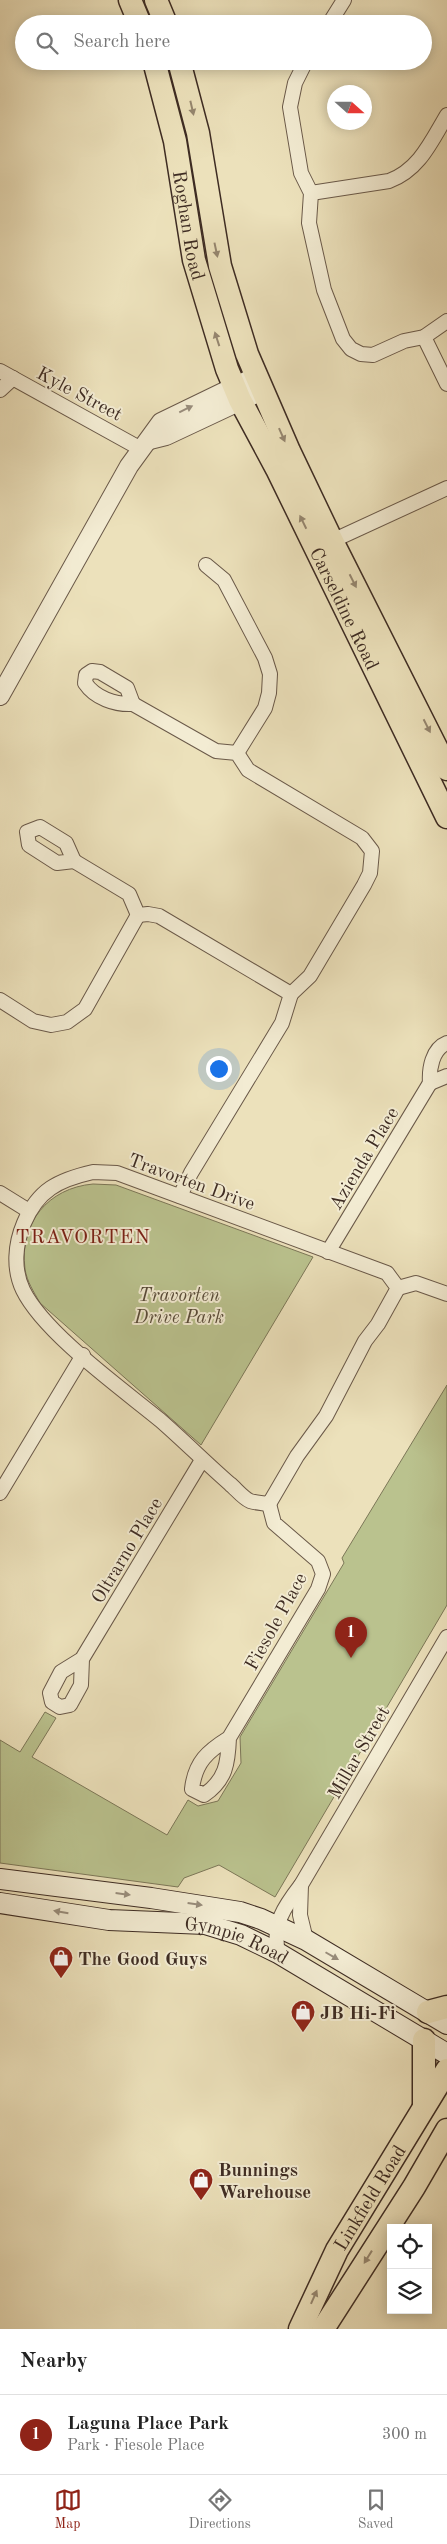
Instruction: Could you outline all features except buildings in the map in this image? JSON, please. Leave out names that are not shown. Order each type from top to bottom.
[{"type":"main road","points":[[130,0],[136,15]]},
{"type":"main road","points":[[156,0],[162,15]]},
{"type":"main road","name":"Roghan Road","points":[[156,70],[175,141],[194,260],[216,336],[237,392]]},
{"type":"main road","name":"Roghan Road","points":[[180,70],[198,133],[214,236],[224,282],[239,332],[259,383]]},
{"type":"main road","name":"Carseldine Road","points":[[259,383],[332,541],[447,769]]},
{"type":"main road","name":"Carseldine Road","points":[[237,392],[277,469],[447,817]]},
{"type":"main road","name":"Gympie Road","points":[[0,1879],[226,1909],[277,1926],[306,1940],[437,2010],[447,2024]]},
{"type":"main road","name":"Gympie Road","points":[[0,1903],[109,1920],[204,1924],[252,1939],[447,2054]]},
{"type":"main road","points":[[424,2040],[424,2106]]},
{"type":"main road","name":"Linkfield Road","points":[[300,2329],[336,2250],[447,2070]]},
{"type":"main road","name":"Linkfield Road","points":[[323,2329],[447,2130]]},
{"type":"street","points":[[335,15],[344,0]]},
{"type":"street","points":[[302,70],[295,83],[290,107],[301,173],[311,193],[309,223],[324,290],[347,344],[351,349],[361,354],[373,356],[404,341],[424,338],[447,321]]},
{"type":"street","points":[[311,193],[389,181],[400,177],[419,162],[447,115]]},
{"type":"street","points":[[424,338],[447,384]]},
{"type":"street","name":"Kyle Street","points":[[0,371],[146,444]]},
{"type":"street","points":[[0,390],[13,378]]},
{"type":"street","points":[[0,696],[129,466],[161,422],[259,383]]},
{"type":"street","points":[[332,541],[447,488]]},
{"type":"street","points":[[206,566],[224,580],[265,658],[270,674],[269,693],[265,708],[237,753]]},
{"type":"street","points":[[133,704],[216,751],[237,753]]},
{"type":"street","points":[[180,1196],[191,1173],[282,1023],[291,994],[310,976],[370,873],[372,852],[362,838],[248,770],[237,753]]},
{"type":"street","points":[[74,861],[130,894],[138,915]]},
{"type":"street","points":[[138,915],[159,916],[291,994]]},
{"type":"street","points":[[0,1000],[33,1021],[51,1025],[67,1022],[85,1009],[138,915]]},
{"type":"street","name":"Azienda Place","points":[[328,1252],[430,1083],[429,1067],[442,1045],[447,1043]]},
{"type":"street","points":[[430,1083],[447,1076]]},
{"type":"street","name":"Travorten Drive","points":[[269,1504],[249,1501],[37,1312],[22,1288],[16,1250],[20,1233],[29,1211],[37,1198],[52,1186],[72,1177],[93,1172],[117,1174],[387,1273],[398,1288]]},
{"type":"street","points":[[0,1193],[29,1211]]},
{"type":"street","points":[[269,1504],[297,1456],[326,1416],[365,1341],[378,1324],[398,1288],[416,1283],[447,1294]]},
{"type":"street","points":[[0,1493],[83,1355]]},
{"type":"street","name":"Oltrarno Place","points":[[82,1659],[202,1460]]},
{"type":"street","name":"Fiesole Place","points":[[229,1738],[318,1589],[323,1574],[318,1561],[274,1523],[269,1504]]},
{"type":"street","name":"Millar Street","points":[[278,1953],[275,1939],[282,1911],[301,1885],[447,1637]]},
{"type":"street","name":"Millar Street","points":[[301,1885],[300,1916],[306,1940]]},
{"type":"green space","name":"Travorten Drive Park","points":[[93,1184],[116,1185],[313,1257],[201,1445],[40,1303],[29,1283],[25,1269],[24,1252],[32,1223],[50,1201],[63,1192]]},
{"type":"green space","points":[[447,1385],[447,1605],[275,1897],[219,1865],[184,1878],[178,1887],[0,1863],[0,1740],[20,1752],[45,1712],[56,1718],[32,1757],[167,1835],[188,1800],[198,1806],[218,1801],[241,1763],[240,1737],[344,1563],[342,1558]]},
{"type":"place","name":"Laguna Place Park","points":[[351,1658]]},
{"type":"place","name":"The Good Guys","points":[[61,1979]]},
{"type":"place","name":"JB Hi-Fi","points":[[303,2033]]},
{"type":"place","name":"Bunnings Warehouse","points":[[201,2201]]},
{"type":"district","name":"TRAVORTEN","points":[[83,1236]]}]
